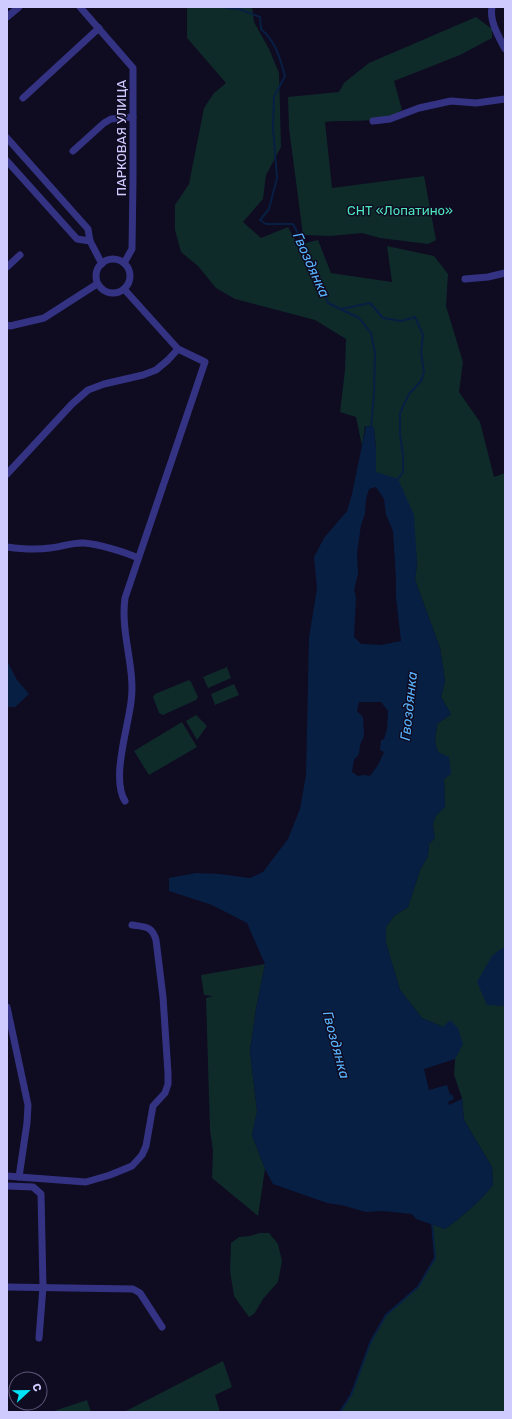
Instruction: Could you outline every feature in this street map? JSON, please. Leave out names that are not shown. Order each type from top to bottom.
[{"type":"street","points":[[7,18],[19,7]]},
{"type":"street","name":"ПАРКОВАЯ УЛИЦА","points":[[80,7],[133,68],[132,249],[124,263]]},
{"type":"street","points":[[492,7],[491,15],[505,49]]},
{"type":"street","points":[[24,98],[99,28]]},
{"type":"street","points":[[373,121],[390,119],[419,108],[451,101],[476,102],[505,99]]},
{"type":"street","points":[[73,151],[104,123],[111,119],[133,117]]},
{"type":"street","points":[[7,138],[88,229],[90,241],[102,264]]},
{"type":"street","points":[[7,161],[76,238],[90,241]]},
{"type":"street","points":[[7,267],[20,255]]},
{"type":"street","points":[[109,259],[115,259],[124,263],[130,273],[130,280],[127,287],[115,293],[108,293],[102,290],[98,284],[96,272],[102,264],[109,259]]},
{"type":"street","points":[[465,279],[488,277],[505,273]]},
{"type":"street","points":[[7,325],[10,326],[44,318],[98,284]]},
{"type":"street","points":[[124,289],[178,349],[205,362],[125,595],[123,608],[124,632],[132,684],[132,700],[123,742],[120,773],[121,796],[125,801]]},
{"type":"street","points":[[7,474],[72,404],[88,390],[104,384],[143,375],[156,370],[178,349]]},
{"type":"street","points":[[7,547],[50,548],[83,543],[130,554],[138,558]]},
{"type":"street","points":[[7,1176],[86,1182],[132,1166],[142,1155],[146,1146],[153,1106],[165,1093],[168,1084],[168,1073],[163,997],[156,940],[154,934],[149,928],[132,925]]},
{"type":"street","points":[[7,1007],[28,1105],[19,1177]]},
{"type":"street","points":[[7,1186],[33,1187],[41,1194],[43,1287],[39,1338]]},
{"type":"street","points":[[7,1287],[133,1289],[140,1293],[162,1327]]},
{"type":"green space","points":[[187,7],[252,7],[254,22],[269,49],[279,73],[281,147],[266,175],[263,199],[243,222],[261,238],[288,227],[298,245],[318,240],[331,273],[392,282],[387,246],[434,256],[448,274],[446,306],[463,362],[459,392],[480,422],[494,477],[505,473],[505,948],[502,948],[502,1006],[505,1004],[505,1412],[340,1412],[351,1395],[371,1341],[386,1315],[418,1287],[435,1258],[432,1224],[445,1229],[482,1197],[493,1185],[492,1167],[464,1120],[462,1099],[454,1075],[455,1059],[462,1044],[443,1027],[422,1018],[400,990],[386,943],[386,927],[394,916],[408,907],[420,870],[428,856],[429,844],[435,838],[433,828],[434,820],[445,807],[444,779],[435,741],[437,724],[451,714],[441,697],[445,681],[440,648],[415,580],[417,563],[415,542],[376,472],[374,427],[365,426],[362,446],[356,417],[340,412],[345,370],[346,339],[315,320],[235,299],[216,288],[198,266],[181,252],[175,230],[175,205],[189,184],[204,108],[214,93],[226,83],[187,38]]},
{"type":"green space","name":"СНТ «Лопатино»","points":[[476,17],[492,29],[492,38],[460,55],[394,81],[402,110],[394,115],[375,120],[325,122],[332,188],[424,176],[436,240],[428,244],[380,238],[362,233],[330,236],[303,235],[289,128],[288,97],[339,92],[344,83],[369,63]]},
{"type":"green space","points":[[227,667],[231,678],[208,688],[203,677]]},
{"type":"green space","points":[[189,680],[198,697],[196,700],[163,715],[159,713],[153,697],[155,694]]},
{"type":"green space","points":[[234,684],[239,695],[215,705],[211,694]]},
{"type":"green space","points":[[196,715],[207,726],[197,740],[186,721]]},
{"type":"green space","points":[[182,722],[197,747],[149,775],[134,751]]},
{"type":"green space","points":[[265,964],[256,1009],[250,1051],[257,1111],[252,1135],[265,1169],[258,1216],[212,1178],[213,1151],[210,1130],[206,998],[213,996],[204,995],[201,975]]},
{"type":"green space","points":[[259,1233],[269,1233],[278,1244],[282,1261],[278,1282],[263,1299],[254,1314],[249,1317],[234,1296],[230,1271],[231,1243],[239,1237]]},
{"type":"green space","points":[[223,1361],[232,1387],[215,1395],[220,1412],[124,1412]]},
{"type":"green space","points":[[87,1400],[91,1412],[51,1412]]},
{"type":"water","points":[[366,426],[374,427],[376,472],[398,479],[414,515],[417,563],[415,580],[440,648],[445,681],[441,697],[451,714],[437,724],[435,741],[438,752],[449,757],[451,774],[444,779],[445,807],[434,820],[433,828],[435,838],[429,844],[428,856],[420,870],[408,907],[394,916],[386,927],[386,943],[400,990],[422,1018],[443,1027],[450,1020],[458,1028],[463,1044],[455,1059],[454,1075],[462,1099],[464,1120],[492,1167],[493,1185],[458,1219],[445,1229],[416,1219],[412,1214],[382,1211],[366,1212],[327,1203],[273,1184],[265,1169],[252,1135],[257,1111],[250,1051],[256,1009],[265,964],[247,923],[212,905],[169,891],[169,878],[196,873],[250,878],[263,872],[288,839],[300,809],[306,775],[309,638],[317,588],[314,557],[324,538],[347,511]],"holes":[[[376,487],[384,499],[386,515],[393,531],[396,597],[401,641],[381,645],[361,644],[354,637],[356,597],[354,590],[358,574],[357,553],[361,525],[365,514],[366,499],[369,489]],[[359,702],[381,702],[388,711],[387,729],[384,739],[381,740],[380,750],[384,752],[378,765],[370,776],[358,776],[352,772],[354,760],[359,754],[360,745],[364,736],[363,717],[357,711]]]},
{"type":"water","points":[[7,661],[17,680],[29,694],[15,707],[7,707]]},
{"type":"water","points":[[502,948],[505,948],[505,1004],[502,1006],[487,1005],[477,982],[492,956]]},
{"type":"pier","points":[[455,1059],[454,1075],[462,1099],[449,1105],[448,1102],[454,1099],[452,1094],[450,1095],[447,1085],[429,1090],[424,1069]]},
{"type":"waterway","name":"Гвоздянка","points":[[226,7],[239,9],[260,17],[261,29],[274,45],[285,76],[274,97],[273,129],[277,178],[269,209],[260,220],[266,224],[293,224],[302,241],[328,303],[359,318],[371,333],[375,353],[371,428]]},
{"type":"waterway","points":[[341,309],[370,303],[383,318],[401,321],[415,317],[423,335],[421,352],[424,372],[421,381],[409,394],[400,413],[403,472],[398,479]]},
{"type":"waterway","name":"Гвоздянка","points":[[340,1412],[351,1395],[371,1341],[386,1315],[418,1287],[435,1258],[432,1222]]}]
